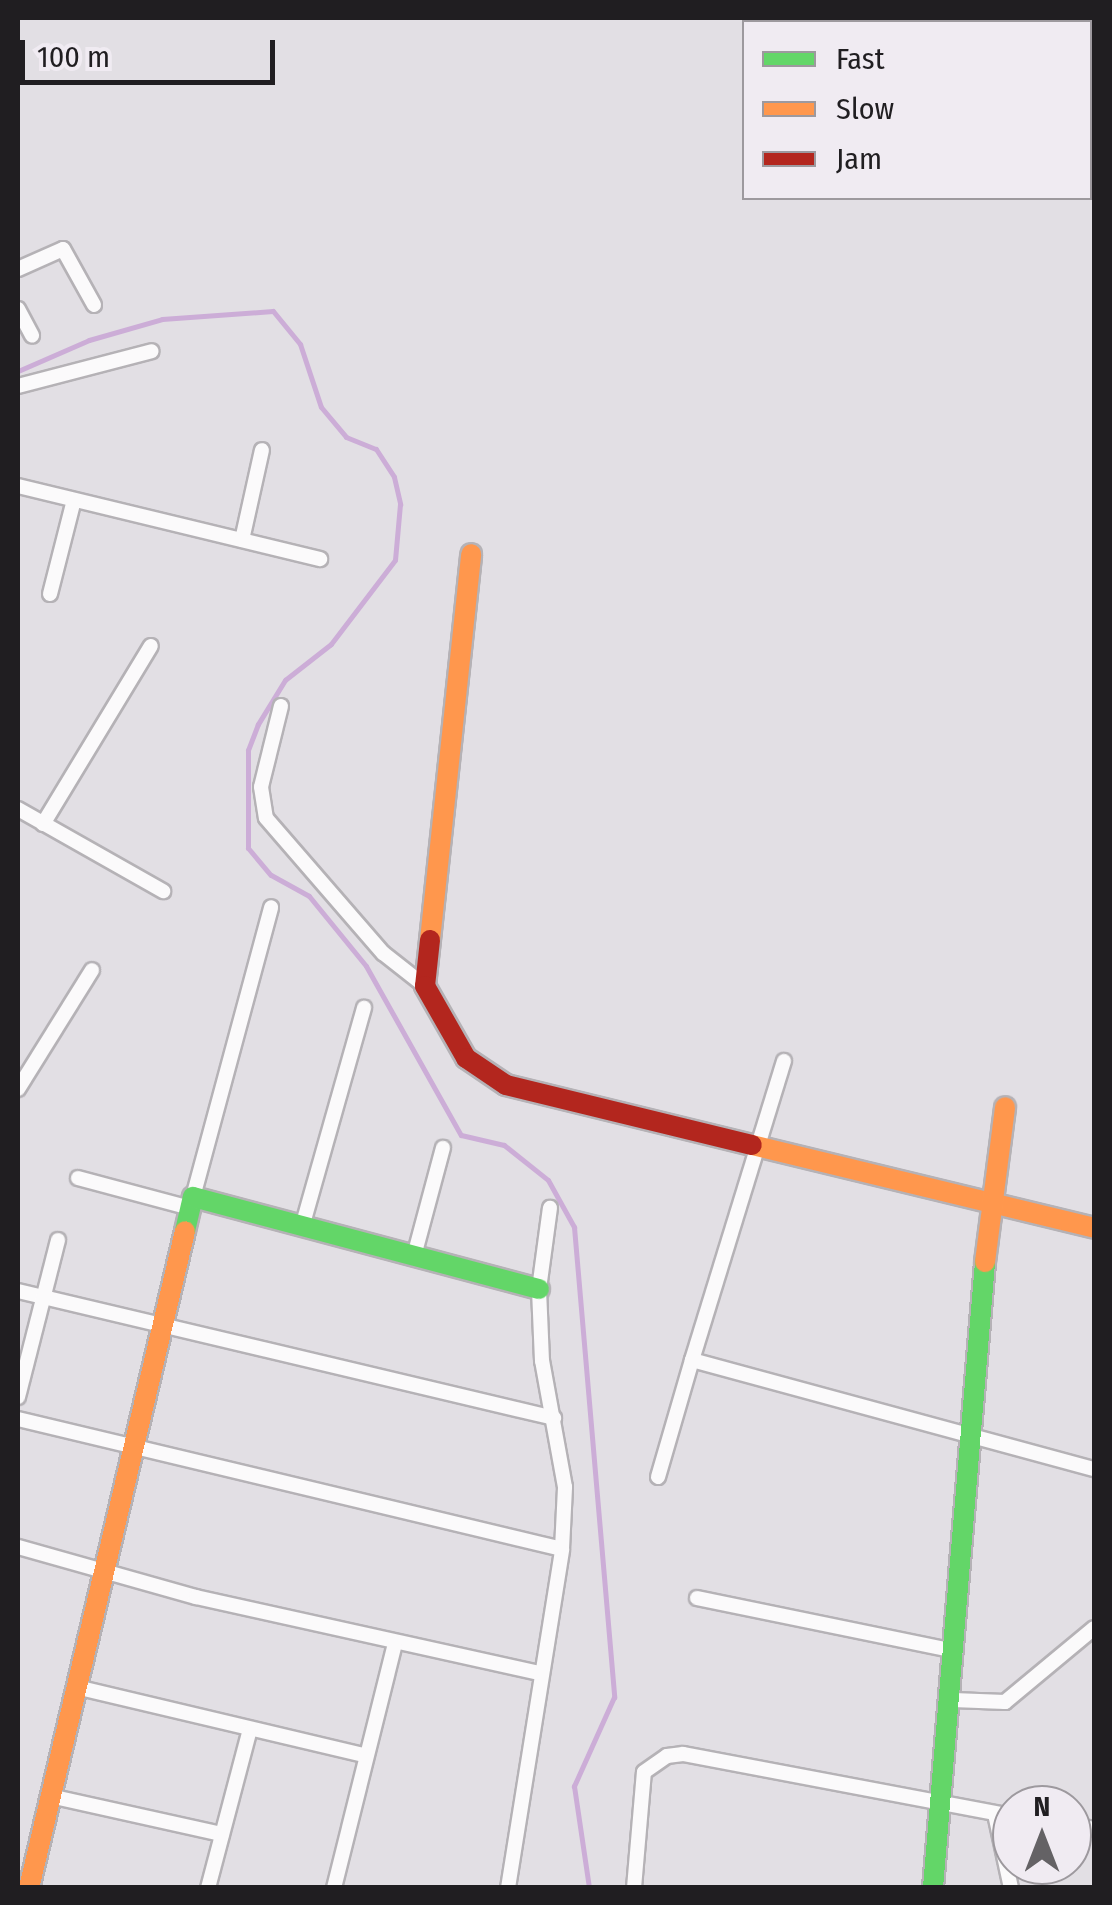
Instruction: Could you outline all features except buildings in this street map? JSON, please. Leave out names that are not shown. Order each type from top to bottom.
[{"type":"street","points":[[18,269],[62,249],[94,305]]},
{"type":"street","points":[[18,309],[32,334]]},
{"type":"street","points":[[18,386],[152,350]]},
{"type":"street","points":[[242,540],[262,450]]},
{"type":"street","points":[[18,486],[320,559]]},
{"type":"street","points":[[50,594],[74,500]]},
{"type":"street","points":[[471,554],[424,986],[431,1006],[484,1075],[760,1149],[1094,1228]]},
{"type":"street","points":[[43,824],[150,646]]},
{"type":"street","points":[[281,706],[262,788],[266,818],[383,953],[424,986]]},
{"type":"street","points":[[18,809],[163,891]]},
{"type":"street","points":[[29,1888],[192,1202],[271,907]]},
{"type":"street","points":[[18,1088],[92,970]]},
{"type":"street","points":[[302,1227],[364,1008]]},
{"type":"street","points":[[658,1477],[784,1061]]},
{"type":"street","points":[[932,1888],[953,1700],[975,1436],[988,1203],[1005,1107]]},
{"type":"street","points":[[414,1256],[443,1148]]},
{"type":"street","points":[[78,1178],[302,1227],[539,1288]]},
{"type":"street","points":[[508,1888],[562,1549],[566,1487],[539,1288],[550,1208]]},
{"type":"street","points":[[18,1396],[58,1240]]},
{"type":"street","points":[[18,1291],[554,1418]]},
{"type":"street","points":[[692,1360],[1094,1469]]},
{"type":"street","points":[[18,1419],[562,1549]]},
{"type":"street","points":[[18,1546],[395,1644],[540,1673]]},
{"type":"street","points":[[697,1598],[956,1652]]},
{"type":"street","points":[[953,1700],[1005,1702],[1094,1628]]},
{"type":"street","points":[[334,1888],[364,1755],[395,1644]]},
{"type":"street","points":[[76,1687],[364,1755]]},
{"type":"street","points":[[208,1888],[250,1729]]},
{"type":"street","points":[[634,1888],[644,1772],[667,1756],[684,1754],[992,1813]]},
{"type":"street","points":[[50,1796],[222,1834]]},
{"type":"street","points":[[622,1888],[634,1867]]},
{"type":"waterway","points":[[18,371],[89,340],[162,319],[273,311],[300,344],[321,407],[346,437],[376,449],[394,477],[400,504],[395,560],[331,644],[285,680],[258,724],[248,750],[248,848],[271,875],[309,896],[366,966],[461,1135],[504,1145],[548,1180],[574,1227],[614,1697],[574,1786],[589,1888]]},
{"type":"traffic: fast","points":[[185,1231],[193,1197],[539,1289]]},
{"type":"traffic: fast","points":[[933,1888],[985,1262]]},
{"type":"traffic: slow","points":[[430,940],[471,554]]},
{"type":"traffic: slow","points":[[985,1262],[1005,1107]]},
{"type":"traffic: slow","points":[[752,1145],[1094,1228]]},
{"type":"traffic: slow","points":[[29,1888],[185,1231]]},
{"type":"traffic: jam","points":[[430,940],[425,986],[466,1058],[506,1085],[752,1145]]}]
